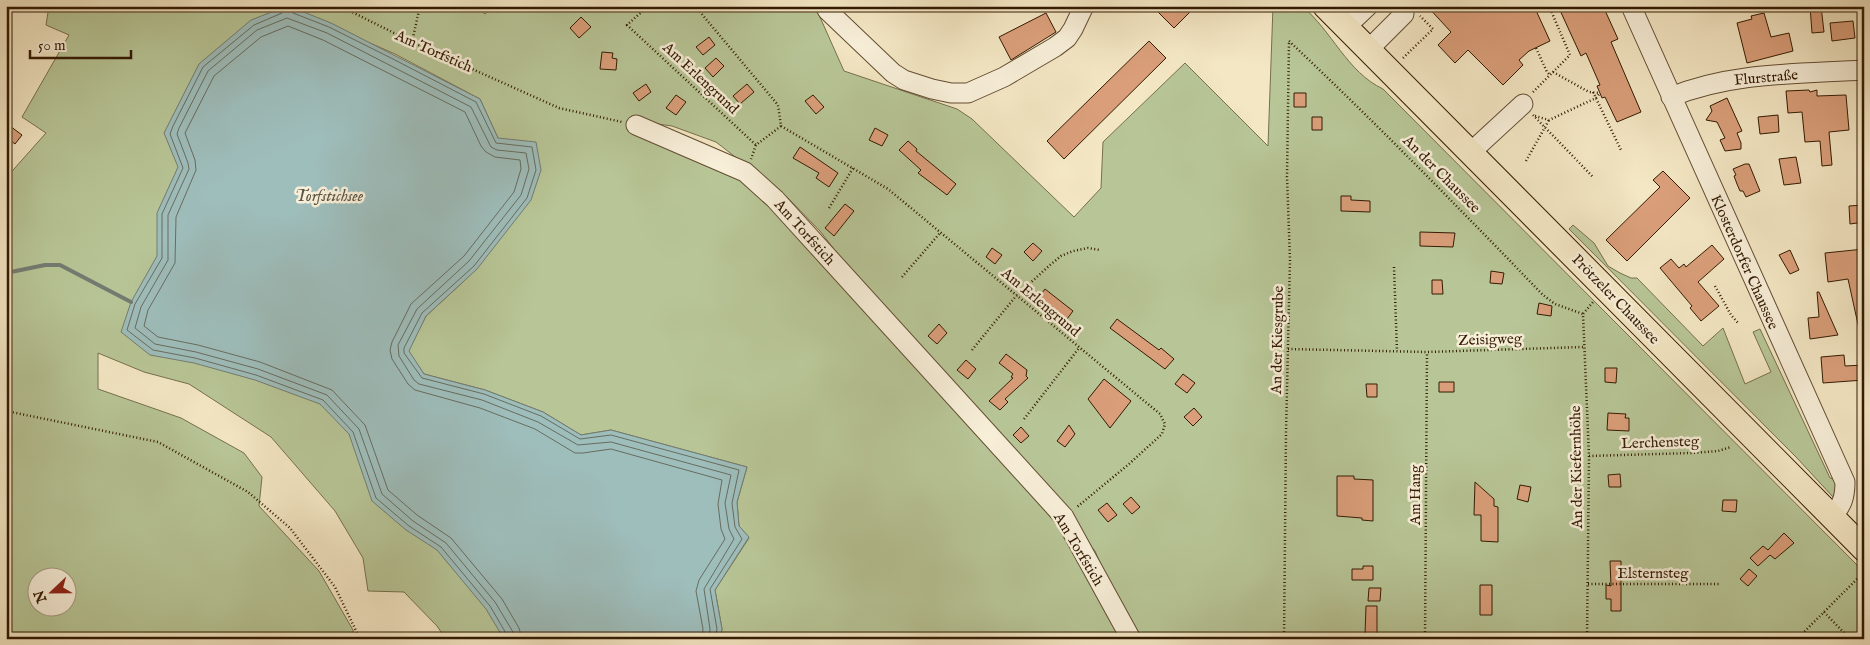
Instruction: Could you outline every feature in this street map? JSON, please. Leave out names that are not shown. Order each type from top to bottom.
[{"type":"main road","name":"Prötzeler Chaussee","points":[[1341,15],[1373,45],[1471,152],[1864,549]]},
{"type":"street","points":[[825,6],[844,27],[893,73],[904,80],[951,93],[968,93],[1004,77],[1061,42],[1073,29],[1084,6]]},
{"type":"street","points":[[1341,15],[1368,6]]},
{"type":"street","name":"Klosterdorfer Chaussee","points":[[1631,6],[1690,141],[1845,482],[1845,496],[1842,506],[1832,517]]},
{"type":"street","points":[[1373,45],[1411,9]]},
{"type":"street","name":"Flurstraße","points":[[1671,97],[1714,82],[1741,78],[1864,70]]},
{"type":"street","points":[[1471,152],[1523,110]]},
{"type":"street","name":"Am Torfstich","points":[[636,125],[746,172],[775,199],[1064,517],[1131,639]]},
{"type":"path","name":"Am Torfstich","points":[[340,6],[412,42],[559,108],[636,125]]},
{"type":"path","points":[[412,42],[420,6]]},
{"type":"path","name":"Am Erlengrund","points":[[648,6],[627,25],[756,145],[781,126],[888,188],[1160,414],[1164,424],[1162,434],[1129,464],[1064,517]]},
{"type":"path","points":[[695,6],[778,104],[781,126]]},
{"type":"path","points":[[1523,110],[1550,75],[1570,55],[1549,6]]},
{"type":"path","points":[[1400,61],[1433,29],[1411,9]]},
{"type":"path","name":"An der Chaussee","points":[[1289,41],[1350,98],[1443,191],[1543,295],[1555,304],[1583,314]]},
{"type":"path","name":"An der Kiesgrube","points":[[1284,639],[1290,260],[1287,177],[1289,41]]},
{"type":"path","points":[[1536,48],[1550,75]]},
{"type":"path","points":[[1526,161],[1549,120],[1596,98],[1600,93],[1588,92],[1553,72]]},
{"type":"path","points":[[1593,92],[1621,150]]},
{"type":"path","points":[[1523,110],[1549,120]]},
{"type":"path","points":[[1523,110],[1545,127],[1593,177]]},
{"type":"path","points":[[829,208],[853,168]]},
{"type":"path","points":[[902,277],[940,233]]},
{"type":"path","points":[[972,350],[1016,296],[1061,256],[1088,248],[1100,250]]},
{"type":"path","points":[[1394,266],[1398,351]]},
{"type":"path","points":[[1715,286],[1731,315],[1738,323]]},
{"type":"path","points":[[1583,314],[1594,300]]},
{"type":"path","name":"An der Kiefernhöhe","points":[[1583,314],[1589,456],[1587,639]]},
{"type":"path","points":[[1024,419],[1079,348]]},
{"type":"path","name":"Zeisigweg","points":[[1288,349],[1427,352],[1583,348]]},
{"type":"path","name":"Am Hang","points":[[1425,639],[1427,352]]},
{"type":"path","points":[[6,410],[158,442],[248,492],[290,528],[335,587],[360,639]]},
{"type":"path","name":"Lerchensteg","points":[[1589,456],[1691,453],[1718,451],[1732,447]]},
{"type":"path","points":[[1797,639],[1863,573]]},
{"type":"path","name":"Elsternsteg","points":[[1588,584],[1719,584]]},
{"type":"path","points":[[1824,612],[1850,639]]},
{"type":"green space","points":[[49,6],[474,6],[485,14],[493,6],[815,6],[844,71],[957,109],[972,119],[1074,217],[1101,188],[1103,142],[1185,63],[1268,146],[1273,6],[1302,6],[1313,16],[1349,62],[1370,82],[1383,89],[1864,572],[1864,639],[1133,639],[1095,551],[1048,491],[865,289],[820,231],[787,197],[716,142],[672,126],[658,124],[720,164],[793,218],[998,453],[1069,540],[1131,639],[720,639],[722,629],[715,590],[749,538],[739,526],[737,502],[747,467],[611,430],[581,435],[543,412],[485,390],[424,374],[408,351],[426,316],[463,282],[498,138],[480,99],[395,54],[370,43],[269,339],[523,639],[446,639],[437,626],[404,592],[368,591],[363,558],[335,511],[271,437],[189,384],[144,372],[98,353],[98,389],[181,418],[244,453],[262,477],[259,506],[319,571],[353,630],[354,639],[6,639],[6,178],[46,133],[22,117],[69,35],[46,25]]},
{"type":"green space","points":[[1573,225],[1594,243],[1608,266],[1631,278],[1637,278],[1703,346],[1723,328],[1745,384],[1771,372],[1753,332],[1760,329],[1830,478],[1838,480],[1838,491],[1833,497],[1797,458],[1569,229]]},
{"type":"water","name":"Torfstichsee","points":[[291,7],[331,23],[480,99],[498,138],[536,142],[541,170],[531,200],[477,269],[426,316],[409,351],[424,374],[485,390],[543,412],[581,435],[611,430],[747,467],[737,502],[739,526],[749,537],[715,590],[722,629],[720,639],[504,639],[486,609],[437,550],[406,530],[372,501],[349,434],[320,404],[255,380],[194,363],[150,355],[121,332],[131,302],[157,256],[157,213],[178,167],[164,133],[199,64],[251,20],[282,8]]},
{"type":"building","points":[[1152,6],[1196,6],[1174,28]]},
{"type":"building","points":[[1427,6],[1534,6],[1550,41],[1529,51],[1519,60],[1523,65],[1503,85],[1468,50],[1455,63],[1438,45],[1451,32]]},
{"type":"building","points":[[1558,6],[1603,6],[1618,39],[1611,42],[1641,112],[1617,122],[1605,97],[1602,98],[1597,86],[1600,85],[1586,53],[1581,56]]},
{"type":"building","points":[[1810,6],[1821,6],[1824,32],[1812,33]]},
{"type":"building","points":[[1046,13],[1056,32],[1011,60],[999,37]]},
{"type":"building","points":[[1764,13],[1771,37],[1789,33],[1793,51],[1747,63],[1737,23],[1752,19],[1751,16]]},
{"type":"building","points":[[581,17],[591,27],[579,38],[570,28]]},
{"type":"building","points":[[1853,21],[1855,38],[1832,41],[1830,23]]},
{"type":"building","points":[[709,37],[715,45],[703,55],[696,47]]},
{"type":"building","points":[[1149,41],[1166,58],[1064,159],[1047,141]]},
{"type":"building","points":[[602,52],[613,53],[612,58],[617,59],[616,70],[600,69]]},
{"type":"building","points":[[716,58],[724,66],[713,77],[705,68]]},
{"type":"building","points":[[646,84],[651,92],[639,101],[633,93]]},
{"type":"building","points":[[747,84],[754,92],[740,104],[733,96]]},
{"type":"building","points":[[1809,90],[1810,92],[1817,90],[1817,96],[1846,95],[1849,130],[1829,132],[1832,165],[1822,166],[1820,141],[1805,142],[1802,112],[1788,113],[1786,91]]},
{"type":"building","points":[[1294,93],[1306,93],[1306,107],[1294,107]]},
{"type":"building","points":[[676,95],[686,102],[676,115],[666,108]]},
{"type":"building","points":[[813,95],[824,107],[816,114],[805,101]]},
{"type":"building","points":[[1727,98],[1742,131],[1737,133],[1741,149],[1725,151],[1720,140],[1725,138],[1717,122],[1706,120],[1712,111],[1710,106]]},
{"type":"building","points":[[1778,115],[1779,132],[1760,134],[1758,117]]},
{"type":"building","points":[[1312,117],[1322,117],[1322,130],[1312,130]]},
{"type":"building","points":[[6,123],[22,135],[15,144],[6,137]]},
{"type":"building","points":[[875,128],[888,135],[882,146],[869,140]]},
{"type":"building","points":[[908,141],[917,149],[916,151],[956,184],[947,195],[918,173],[921,170],[899,150]]},
{"type":"building","points":[[800,147],[838,173],[829,187],[816,178],[819,173],[793,158]]},
{"type":"building","points":[[1796,157],[1801,183],[1784,185],[1779,159]]},
{"type":"building","points":[[1749,164],[1760,191],[1746,197],[1743,191],[1740,191],[1733,169]]},
{"type":"building","points":[[1663,171],[1690,198],[1627,261],[1606,240],[1660,187],[1653,180]]},
{"type":"building","points":[[1341,196],[1351,196],[1351,200],[1370,201],[1370,212],[1341,211]]},
{"type":"building","points":[[845,204],[854,211],[834,236],[825,228]]},
{"type":"building","points":[[1864,205],[1864,222],[1850,224],[1849,206]]},
{"type":"building","points":[[1420,232],[1455,233],[1453,247],[1420,246]]},
{"type":"building","points":[[1033,243],[1042,251],[1033,261],[1024,252]]},
{"type":"building","points":[[1712,245],[1724,259],[1698,282],[1719,306],[1701,321],[1690,308],[1692,306],[1660,268],[1671,259],[1679,268],[1684,264],[1686,267]]},
{"type":"building","points":[[992,248],[1002,255],[995,264],[986,257]]},
{"type":"building","points":[[1864,249],[1864,328],[1859,329],[1848,279],[1828,282],[1825,253]]},
{"type":"building","points":[[1790,250],[1799,270],[1790,274],[1779,255]]},
{"type":"building","points":[[1491,271],[1504,273],[1502,284],[1490,283]]},
{"type":"building","points":[[1432,280],[1442,280],[1443,294],[1432,294]]},
{"type":"building","points":[[1045,289],[1073,311],[1064,323],[1037,300]]},
{"type":"building","points":[[1817,292],[1819,292],[1838,335],[1810,339],[1808,318],[1819,317]]},
{"type":"building","points":[[1539,303],[1552,306],[1551,316],[1537,314]]},
{"type":"building","points":[[1117,319],[1159,350],[1161,348],[1174,359],[1165,369],[1110,328]]},
{"type":"building","points":[[939,324],[947,333],[937,344],[928,336]]},
{"type":"building","points":[[1006,354],[1027,370],[1026,376],[1028,378],[1005,399],[1008,402],[1000,410],[989,401],[1013,378],[1011,377],[1013,374],[999,363]]},
{"type":"building","points":[[1844,355],[1845,366],[1864,365],[1864,380],[1823,383],[1821,357]]},
{"type":"building","points":[[966,360],[976,369],[968,379],[957,370]]},
{"type":"building","points":[[1605,368],[1617,368],[1616,383],[1605,382]]},
{"type":"building","points":[[1183,374],[1195,383],[1187,393],[1175,384]]},
{"type":"building","points":[[1104,379],[1131,401],[1110,428],[1088,399]]},
{"type":"building","points":[[1439,382],[1454,382],[1454,392],[1439,392]]},
{"type":"building","points":[[1366,384],[1377,384],[1377,397],[1367,397]]},
{"type":"building","points":[[1194,408],[1202,417],[1193,426],[1184,417]]},
{"type":"building","points":[[1608,413],[1626,414],[1625,418],[1629,418],[1629,431],[1607,430]]},
{"type":"building","points":[[1069,425],[1075,434],[1065,447],[1057,441]]},
{"type":"building","points":[[1021,427],[1029,436],[1021,443],[1013,435]]},
{"type":"building","points":[[1620,474],[1621,487],[1609,487],[1608,475]]},
{"type":"building","points":[[1337,476],[1354,476],[1354,479],[1373,480],[1373,521],[1337,516]]},
{"type":"building","points":[[1475,482],[1494,499],[1494,506],[1498,507],[1498,542],[1481,541],[1481,515],[1474,515]]},
{"type":"building","points":[[1520,485],[1531,487],[1528,502],[1517,499]]},
{"type":"building","points":[[1131,497],[1140,507],[1132,514],[1123,504]]},
{"type":"building","points":[[1723,500],[1737,500],[1736,512],[1722,511]]},
{"type":"building","points":[[1107,503],[1117,515],[1108,522],[1098,510]]},
{"type":"building","points":[[1784,533],[1794,543],[1775,559],[1770,555],[1758,566],[1750,558],[1763,546],[1768,550]]},
{"type":"building","points":[[1610,561],[1621,561],[1621,611],[1611,611],[1611,599],[1606,599],[1606,585],[1611,586]]},
{"type":"building","points":[[1363,566],[1373,566],[1373,580],[1352,580],[1352,569],[1363,569]]},
{"type":"building","points":[[1749,569],[1757,576],[1748,586],[1740,579]]},
{"type":"building","points":[[1480,585],[1492,585],[1492,615],[1480,615]]},
{"type":"building","points":[[1369,588],[1381,588],[1380,601],[1368,601]]},
{"type":"building","points":[[1366,606],[1377,606],[1377,635],[1365,635]]},
{"type":"waterway","points":[[6,273],[45,265],[60,265],[131,302]]}]
